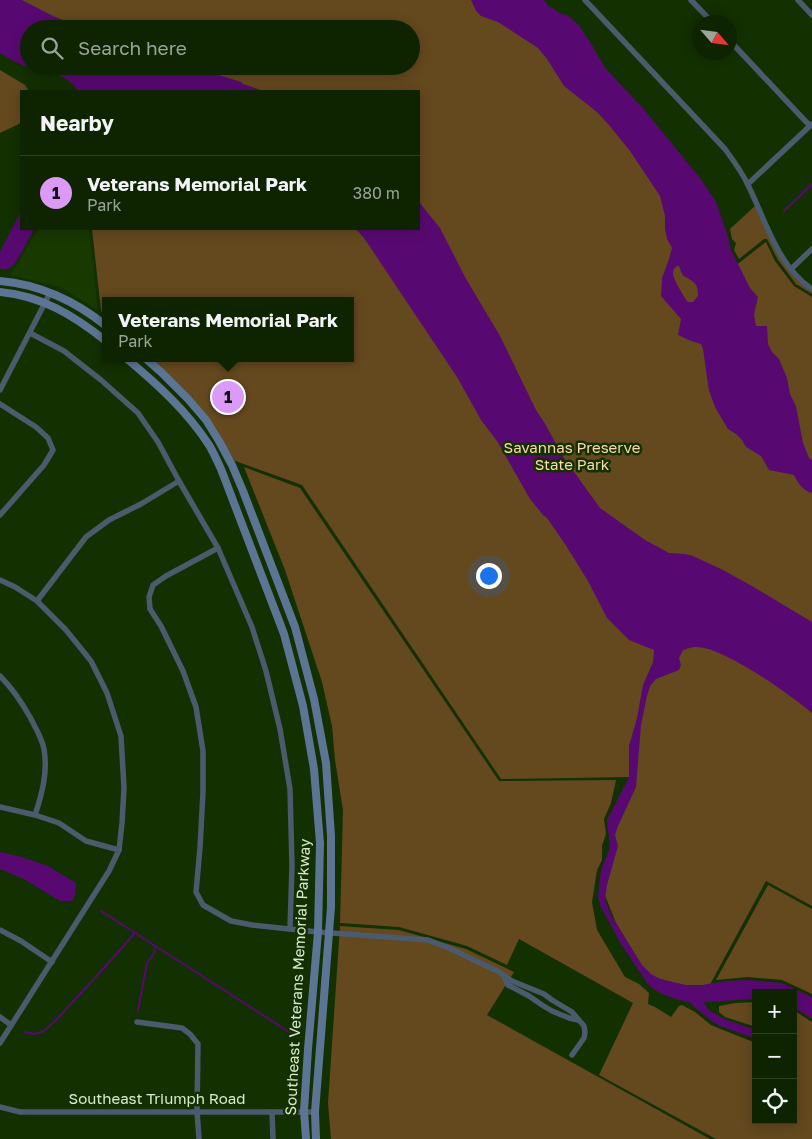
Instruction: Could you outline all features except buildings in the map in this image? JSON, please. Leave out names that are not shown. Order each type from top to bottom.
[{"type":"main road","points":[[0,281],[11,282],[50,293],[76,305],[102,323]]},
{"type":"main road","points":[[0,292],[12,293],[45,302],[84,324],[102,338]]},
{"type":"main road","name":"Southeast Veterans Memorial Parkway","points":[[131,362],[178,406],[196,426],[210,447],[224,476],[284,634],[303,706],[314,769],[320,843],[318,932],[304,1112],[306,1139]]},
{"type":"main road","name":"Southeast Veterans Memorial Parkway","points":[[150,362],[188,399],[206,420],[219,441],[243,491],[294,627],[314,700],[326,762],[331,836],[331,907],[315,1112],[316,1139]]},
{"type":"street","points":[[585,0],[725,149],[748,184],[778,250],[791,269],[812,289]]},
{"type":"street","points":[[691,0],[705,15]]},
{"type":"street","points":[[798,0],[812,15]]},
{"type":"street","points":[[737,48],[811,124],[748,184]]},
{"type":"street","points":[[791,269],[812,249]]},
{"type":"street","points":[[0,390],[50,293]]},
{"type":"street","points":[[30,333],[64,351],[101,380],[138,413],[158,442],[218,548],[252,627],[266,671],[280,729],[290,789],[292,866],[290,930]]},
{"type":"street","points":[[0,404],[36,426],[48,438],[53,450],[44,465],[0,515]]},
{"type":"street","points":[[37,601],[86,537],[109,520],[141,504],[179,481]]},
{"type":"street","points":[[218,548],[153,585],[149,597],[150,609],[161,626],[183,670],[196,707],[203,751],[203,792],[196,892],[202,905],[231,921],[252,926],[428,940],[449,948],[499,972],[512,981],[539,991],[572,1012],[584,1026],[585,1032],[584,1038],[572,1055]]},
{"type":"street","points":[[0,580],[37,601],[66,630],[91,661],[107,693],[120,736],[124,788],[119,850],[52,962],[0,1042]]},
{"type":"street","points":[[0,676],[20,699],[36,728],[44,748],[45,771],[43,786],[35,815]]},
{"type":"street","points":[[0,807],[59,823],[86,841],[119,850]]},
{"type":"street","points":[[0,930],[21,941],[52,962]]},
{"type":"street","points":[[503,975],[508,985],[544,1006],[569,1018],[579,1020]]},
{"type":"street","points":[[544,1006],[549,998]]},
{"type":"street","points":[[0,1017],[12,1025]]},
{"type":"street","points":[[137,1022],[182,1028],[198,1044],[197,1111],[199,1139]]},
{"type":"street","name":"Southeast Triumph Road","points":[[0,1107],[20,1112],[315,1112]]},
{"type":"street","points":[[272,1112],[273,1139]]},
{"type":"shaded area","points":[[0,0],[22,0],[63,20],[20,20],[20,63],[0,53]]},
{"type":"shaded area","points":[[471,0],[544,0],[561,14],[567,15],[578,24],[605,68],[642,107],[700,178],[716,202],[731,250],[750,288],[758,297],[754,315],[756,326],[767,326],[768,344],[772,352],[779,359],[787,378],[790,394],[796,406],[803,443],[809,458],[812,460],[812,493],[803,489],[794,475],[769,470],[761,456],[746,447],[736,434],[728,429],[716,409],[709,391],[701,344],[678,335],[681,319],[661,296],[662,278],[672,248],[667,239],[665,216],[660,196],[630,151],[597,112],[564,86],[538,48],[498,22],[481,16],[476,11]],"holes":[[[679,266],[683,275],[694,282],[698,291],[698,296],[693,302],[688,302],[674,279],[673,270]]]},
{"type":"shaded area","points":[[58,75],[219,75],[261,90],[77,90],[63,77]]},
{"type":"shaded area","points":[[420,203],[440,228],[465,277],[500,336],[536,410],[564,458],[600,508],[645,540],[669,553],[693,556],[721,569],[812,622],[812,713],[755,672],[738,662],[707,649],[694,647],[683,650],[679,658],[681,665],[679,670],[656,679],[650,686],[641,725],[636,787],[615,835],[618,846],[607,885],[605,900],[611,915],[642,965],[651,974],[660,979],[686,985],[749,980],[782,983],[795,989],[752,989],[752,999],[704,1003],[709,1010],[724,1019],[752,1029],[752,1038],[713,1022],[693,1006],[692,1003],[665,995],[652,988],[621,944],[600,905],[598,897],[601,870],[610,848],[607,820],[629,777],[629,746],[637,718],[643,685],[653,662],[654,650],[629,640],[607,618],[588,581],[565,544],[547,518],[530,499],[457,377],[357,230],[420,230]]},
{"type":"shaded area","points":[[20,213],[20,230],[33,230],[20,255],[8,269],[0,268],[0,252]]},
{"type":"shaded area","points":[[37,230],[89,230],[98,310],[60,287],[10,275]]},
{"type":"shaded area","points":[[0,852],[48,866],[76,883],[75,895],[72,901],[60,901],[24,879],[0,869]]},
{"type":"shaded area","points":[[797,990],[812,997],[812,1019],[797,1010]]},
{"type":"green space","name":"Savannas Preserve State Park","points":[[0,0],[514,0],[726,273],[766,242],[775,261],[794,286],[812,297],[812,906],[766,881],[706,992],[647,975],[616,923],[602,888],[616,822],[632,777],[501,779],[302,485],[235,461],[210,422],[153,362],[354,362],[354,297],[102,297],[101,311],[92,230],[420,230],[420,90],[78,90],[76,75],[420,75],[420,20],[20,20]]},
{"type":"green space","points":[[0,70],[25,85],[28,90],[20,90],[20,123],[0,133]]},
{"type":"green space","points":[[755,206],[771,242],[784,265],[812,294],[796,284],[778,260],[767,239],[764,239],[739,259],[734,250],[736,243],[732,239],[730,229]]},
{"type":"green space","points":[[244,467],[300,488],[499,781],[616,780],[611,803],[604,819],[606,834],[602,846],[602,860],[597,870],[592,902],[597,930],[625,977],[639,984],[649,993],[648,1004],[671,1017],[679,1006],[682,1005],[695,1012],[711,1025],[752,1041],[752,1124],[797,1124],[797,1013],[812,1022],[812,1139],[716,1139],[599,1075],[633,1003],[519,939],[507,965],[467,946],[399,927],[340,923],[343,810],[332,726],[322,682],[285,570]]},
{"type":"green space","points":[[768,885],[812,909],[812,994],[782,980],[748,977],[716,980]]},
{"type":"green space","points":[[340,926],[399,930],[466,949],[514,972],[487,1015],[710,1139],[331,1139],[328,1103]]},
{"type":"green space","points":[[752,1002],[752,1026],[725,1017],[719,1012],[719,1006]]},
{"type":"waterway","points":[[784,211],[812,184]]},
{"type":"waterway","points":[[101,911],[297,1037]]},
{"type":"waterway","points":[[24,1032],[35,1034],[44,1031],[134,934]]},
{"type":"waterway","points":[[138,1011],[147,963],[156,947]]},
{"type":"place","name":"Veterans Memorial Park","points":[[228,397]]}]
